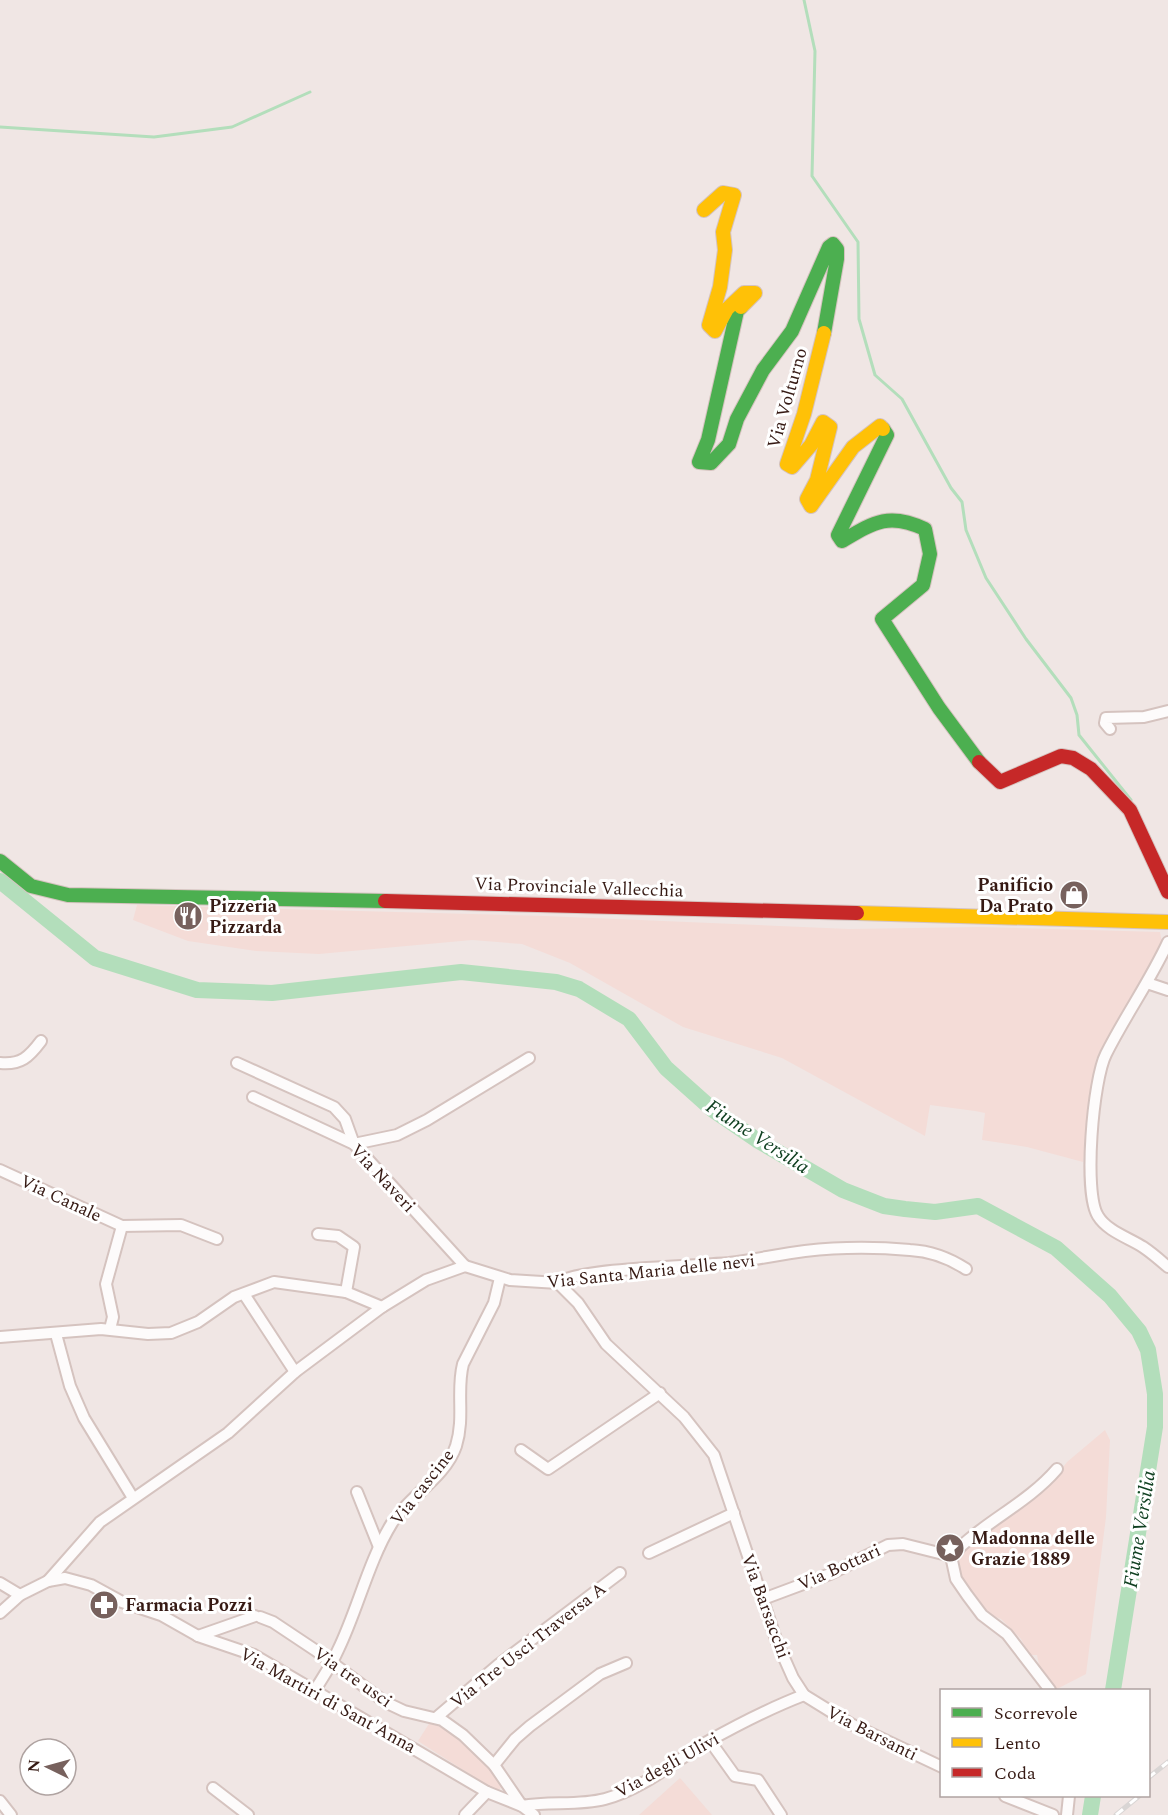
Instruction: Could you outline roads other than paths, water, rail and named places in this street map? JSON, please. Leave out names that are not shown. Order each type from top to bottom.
[{"type":"street","name":"Via Volturno","points":[[704,210],[723,193],[734,195],[723,232],[725,250],[722,278],[710,325],[715,331],[727,309],[744,293],[755,293],[737,311],[708,440],[699,462],[711,463],[729,444],[737,418],[763,370],[792,331],[829,247],[833,244],[837,249],[837,259],[828,320],[796,440],[787,464],[792,467],[811,445],[823,422],[830,427],[817,480],[807,499],[811,506],[852,447],[880,426],[887,435],[838,535],[843,541],[875,521],[908,522],[925,529],[930,555],[923,585],[882,620],[963,740],[992,778],[1000,782],[1061,756],[1082,764],[1130,810],[1168,892]]},
{"type":"street","points":[[1110,729],[1106,726],[1106,718],[1143,717],[1168,711]]},
{"type":"street","name":"Via Provinciale Vallecchia","points":[[0,861],[31,886],[68,896],[470,902],[1168,922]]},
{"type":"street","points":[[1168,942],[1104,1056],[1097,1085],[1090,1152],[1091,1183],[1097,1216],[1105,1224],[1144,1248],[1168,1267]]},
{"type":"street","points":[[1147,983],[1168,990]]},
{"type":"street","points":[[0,1062],[11,1064],[26,1059],[41,1041]]},
{"type":"street","points":[[237,1063],[334,1107],[345,1119],[354,1144],[397,1135],[427,1120],[529,1058]]},
{"type":"street","name":"Via Naveri","points":[[253,1097],[354,1144],[465,1266]]},
{"type":"street","name":"Via Canale","points":[[0,1170],[122,1226],[181,1225],[217,1239]]},
{"type":"street","name":"Via Canale","points":[[110,1329],[113,1317],[106,1284],[122,1226]]},
{"type":"street","points":[[318,1234],[338,1236],[354,1247],[346,1292]]},
{"type":"street","name":"Via Santa Maria delle nevi","points":[[465,1266],[500,1278],[558,1283],[565,1277],[727,1263],[804,1251],[912,1250],[951,1260],[966,1269]]},
{"type":"street","points":[[0,1612],[20,1595],[48,1581],[100,1522],[228,1433],[295,1372],[382,1307],[426,1280],[465,1266]]},
{"type":"street","name":"Via cascine","points":[[315,1690],[331,1662],[379,1547],[393,1522],[443,1467],[455,1449],[462,1423],[460,1374],[494,1304],[500,1278]]},
{"type":"street","points":[[0,1337],[110,1329],[148,1334],[183,1330],[234,1297],[264,1283],[274,1282],[346,1292],[382,1307]]},
{"type":"street","name":"Via Barsacchi","points":[[558,1283],[578,1303],[606,1344],[684,1417],[714,1455],[777,1642],[793,1678],[804,1695]]},
{"type":"street","points":[[244,1294],[295,1372]]},
{"type":"street","points":[[56,1334],[70,1386],[84,1418],[133,1498]]},
{"type":"street","points":[[520,1450],[548,1468],[660,1394]]},
{"type":"street","points":[[1049,1689],[1007,1634],[982,1615],[972,1602],[956,1578],[951,1556],[970,1537],[1043,1485],[1057,1468]]},
{"type":"street","points":[[357,1492],[379,1547]]},
{"type":"street","points":[[649,1553],[734,1513]]},
{"type":"street","name":"Via Bottari","points":[[763,1599],[830,1574],[888,1545],[903,1544],[951,1556]]},
{"type":"street","name":"Via Tre Usci Traversa A","points":[[437,1716],[498,1665],[620,1573]]},
{"type":"street","name":"Via Martiri di Sant'Anna","points":[[48,1581],[65,1578],[91,1585],[122,1602],[160,1615],[198,1636],[254,1655],[487,1792],[522,1806],[534,1815]]},
{"type":"street","points":[[0,1583],[20,1595]]},
{"type":"street","name":"Via tre usci","points":[[198,1636],[257,1616],[273,1622],[386,1702],[404,1711],[437,1716],[463,1735],[494,1765],[522,1806]]},
{"type":"street","points":[[494,1765],[515,1739],[530,1726],[600,1674],[626,1663]]},
{"type":"street","name":"Via degli Ulivi","points":[[522,1806],[545,1802],[580,1803],[606,1798],[655,1775],[710,1741],[776,1706],[804,1695]]},
{"type":"street","name":"Via Barsanti","points":[[804,1695],[851,1724],[940,1766]]},
{"type":"street","points":[[710,1741],[735,1776],[758,1780],[781,1815]]},
{"type":"street","points":[[213,1788],[248,1815]]},
{"type":"street","points":[[465,1815],[487,1792]]},
{"type":"street","points":[[1008,1797],[1053,1815]]},
{"type":"street","points":[[1067,1815],[1069,1797]]},
{"type":"street","points":[[0,1801],[11,1815]]},
{"type":"waterway","points":[[804,0],[815,51],[812,176],[858,242],[859,319],[875,375],[902,399],[951,488],[962,502],[966,530],[986,578],[1026,639],[1071,698],[1077,715],[1079,735],[1131,800]]},
{"type":"waterway","points":[[0,127],[154,137],[232,127],[310,92]]},
{"type":"waterway","name":"Fiume Versilia","points":[[0,881],[95,958],[197,990],[272,993],[461,972],[556,982],[579,989],[629,1019],[666,1068],[713,1110],[757,1140],[843,1190],[884,1206],[905,1209],[935,1212],[978,1206],[1056,1248],[1110,1296],[1139,1331],[1148,1350],[1155,1394],[1155,1427],[1113,1689]]},
{"type":"waterway","name":"Fiume Versilia","points":[[1090,1815],[1093,1797]]},
{"type":"railway","points":[[1150,1776],[1168,1762]]},
{"type":"railway","points":[[1116,1815],[1138,1797]]},
{"type":"place","name":"Panificio Da Prato","points":[[1074,895]]},
{"type":"place","name":"Pizzeria Pizzarda","points":[[188,916]]},
{"type":"place","name":"Madonna delle Grazie 1889","points":[[950,1548]]},
{"type":"place","name":"Farmacia Pozzi","points":[[104,1605]]}]
